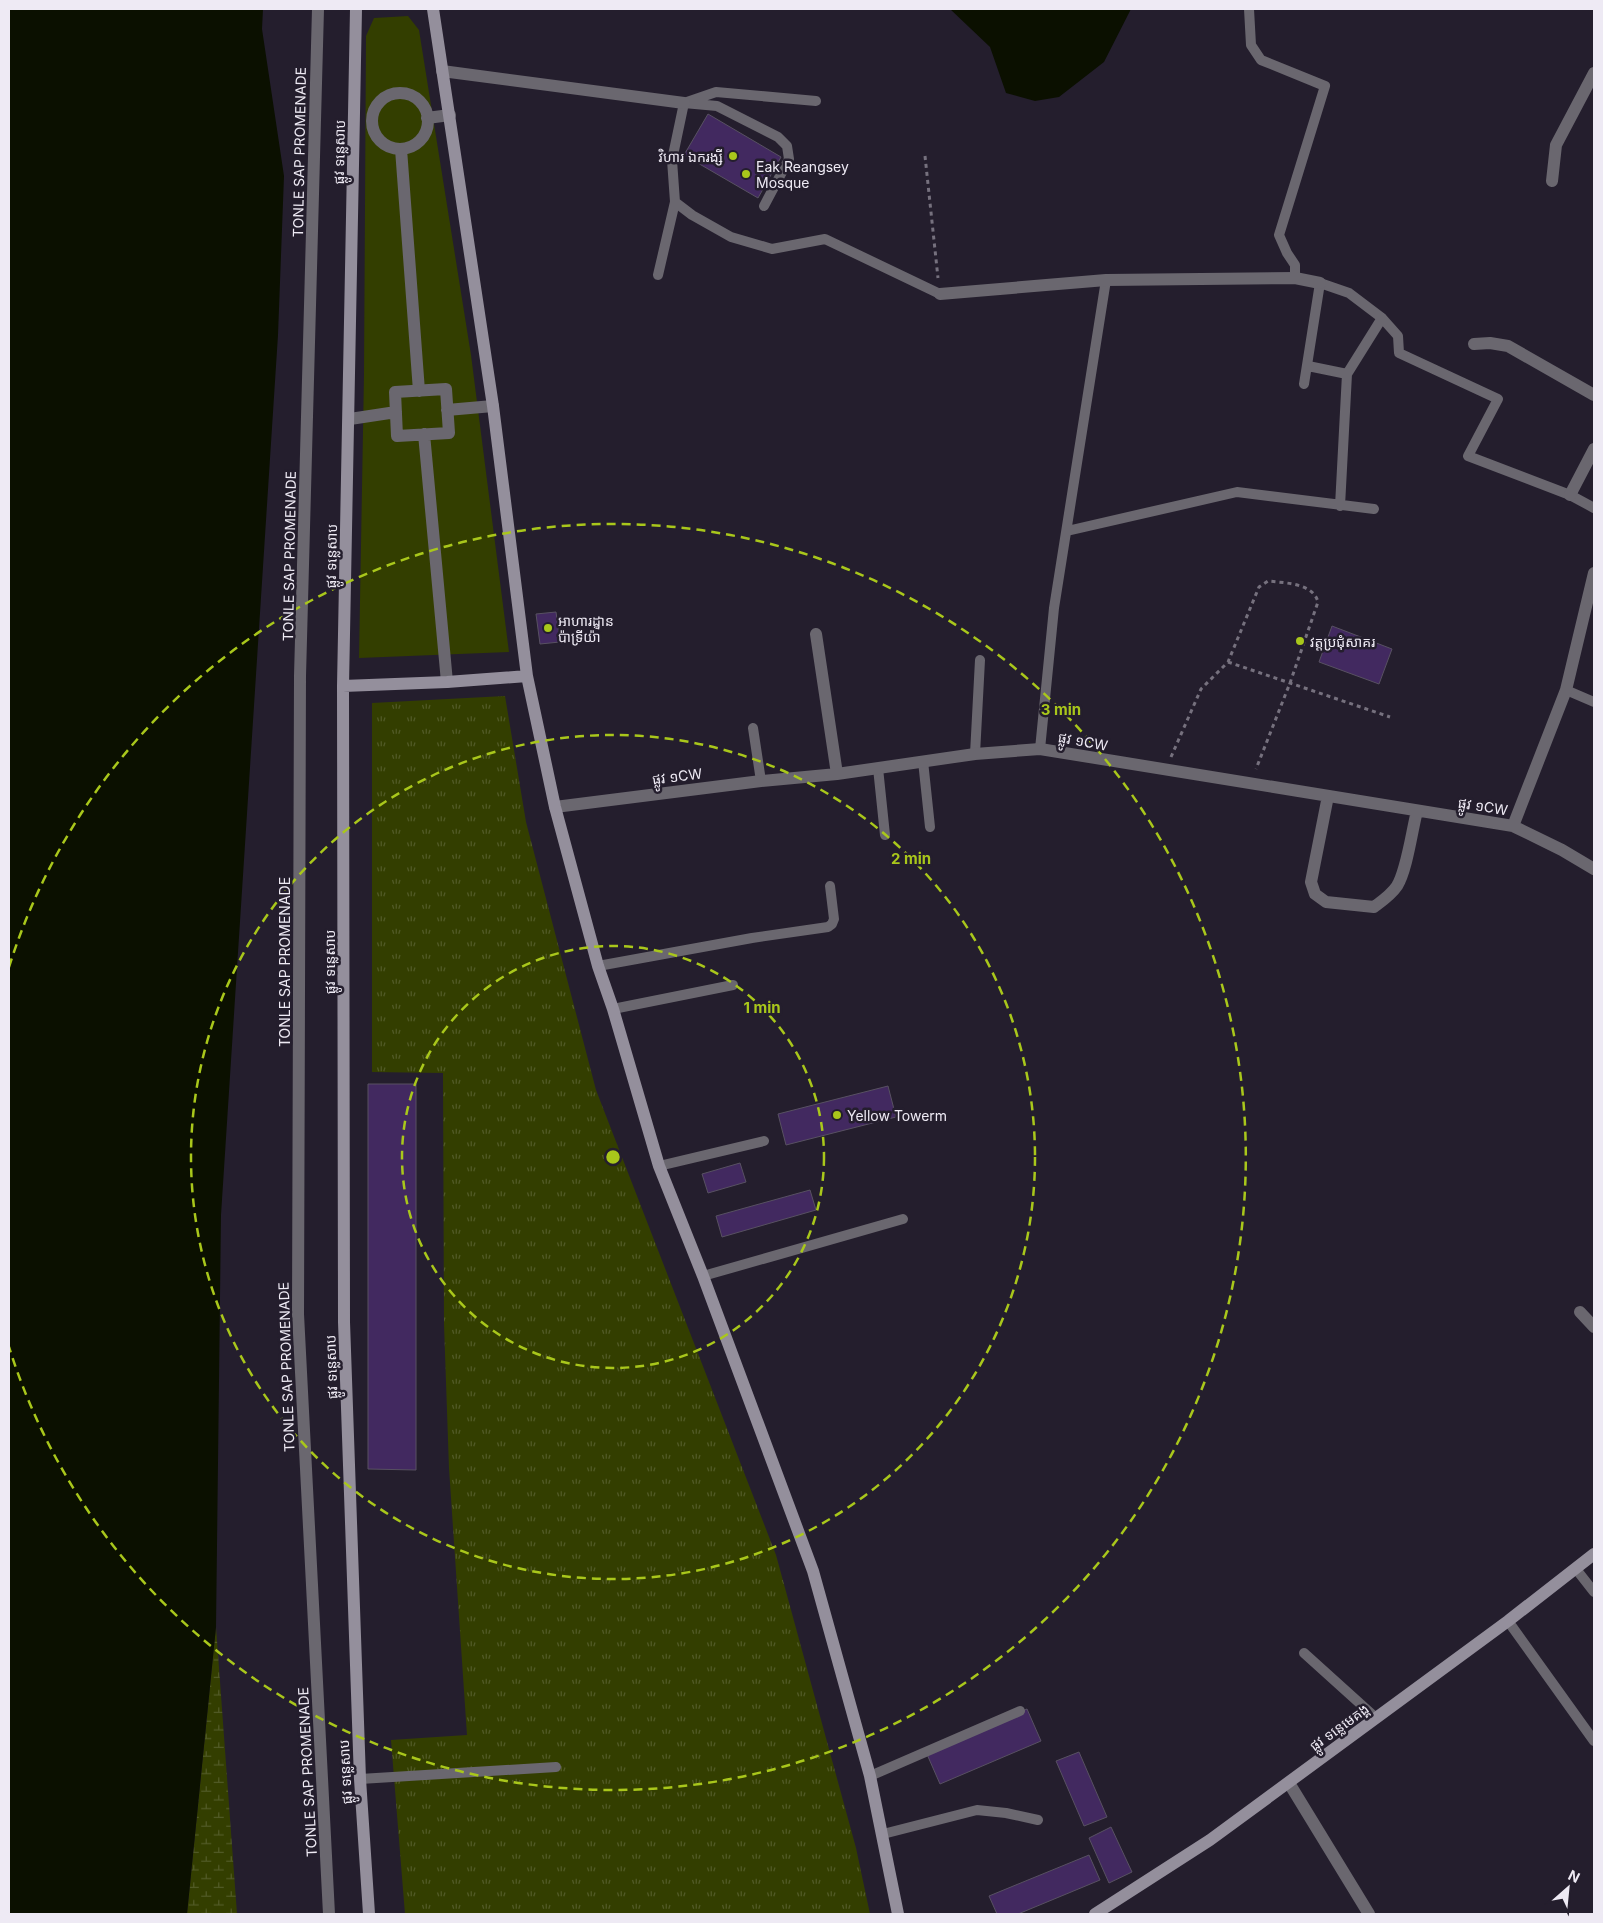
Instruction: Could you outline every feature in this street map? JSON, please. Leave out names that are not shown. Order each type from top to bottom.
[{"type":"street","name":"TONLE SAP PROMENADE","points":[[318,9],[300,676],[298,1314],[329,1914]]},
{"type":"street","name":"ផ្លូវ ទន្លេសាប","points":[[356,9],[350,419],[343,686],[344,1322],[360,1779],[369,1914]]},
{"type":"street","points":[[433,9],[493,406],[528,676],[555,807],[598,966],[613,1009],[658,1166],[703,1276],[813,1572],[870,1776],[898,1914]]},
{"type":"street","points":[[442,70],[684,103]]},
{"type":"street","points":[[1552,181],[1556,145],[1594,73]]},
{"type":"street","points":[[399,92],[412,96],[420,102],[427,113],[426,131],[420,140],[407,148],[401,149],[384,143],[377,136],[372,121],[376,106],[382,99],[399,92]]},
{"type":"street","points":[[427,118],[450,114]]},
{"type":"street","points":[[354,120],[372,121]]},
{"type":"street","points":[[401,149],[420,391]]},
{"type":"street","points":[[940,294],[1106,280],[1295,278],[1320,283]]},
{"type":"street","points":[[1474,344],[1490,343],[1508,346],[1594,395]]},
{"type":"street","points":[[446,389],[449,433],[397,436],[395,392],[420,391],[446,389]]},
{"type":"street","points":[[447,410],[493,406]]},
{"type":"street","points":[[350,419],[396,412]]},
{"type":"street","points":[[424,434],[447,682]]},
{"type":"street","points":[[1570,496],[1594,449]]},
{"type":"street","points":[[1513,826],[1566,690],[1594,573]]},
{"type":"street","points":[[816,634],[837,774]]},
{"type":"street","points":[[343,686],[447,682],[528,676]]},
{"type":"street","name":"ផ្លូវ ១CW","points":[[555,807],[761,781],[837,774],[975,754],[1040,749],[1513,826],[1562,850],[1594,869]]},
{"type":"street","points":[[1328,796],[1311,882],[1315,894],[1326,902],[1374,907],[1388,896],[1398,885],[1417,811]]},
{"type":"street","points":[[1580,1312],[1594,1327]]},
{"type":"street","name":"ផ្លូវ ទន្លេមេគង្គ","points":[[1095,1914],[1210,1840],[1508,1621],[1594,1554]]},
{"type":"street","points":[[1289,1783],[1369,1914]]},
{"type":"lane","points":[[1249,9],[1251,45],[1261,60],[1325,86],[1279,235],[1295,265],[1295,278]]},
{"type":"lane","points":[[684,103],[716,92],[816,101]]},
{"type":"lane","points":[[658,275],[675,202],[672,160],[684,103]]},
{"type":"lane","points":[[684,103],[717,106],[778,137],[787,146],[789,159],[764,206]]},
{"type":"lane","points":[[675,202],[731,237],[772,248],[825,239],[940,294]]},
{"type":"lane","points":[[1040,749],[1054,608],[1106,280]]},
{"type":"lane","points":[[1304,384],[1320,283],[1349,293],[1382,318],[1398,336],[1399,353],[1498,399],[1468,456],[1570,496],[1594,508]]},
{"type":"lane","points":[[1340,506],[1348,374],[1382,318]]},
{"type":"lane","points":[[1308,366],[1348,374]]},
{"type":"lane","points":[[1067,531],[1237,492],[1374,509]]},
{"type":"lane","points":[[975,754],[980,660]]},
{"type":"lane","points":[[1566,690],[1594,702]]},
{"type":"lane","points":[[753,728],[761,781]]},
{"type":"lane","points":[[923,761],[930,827]]},
{"type":"lane","points":[[878,768],[884,835]]},
{"type":"lane","points":[[598,966],[752,938],[828,927],[834,919],[830,886]]},
{"type":"lane","points":[[613,1009],[733,985]]},
{"type":"lane","points":[[658,1166],[764,1141]]},
{"type":"lane","points":[[703,1276],[903,1219]]},
{"type":"lane","points":[[1576,1569],[1594,1592]]},
{"type":"lane","points":[[1508,1621],[1594,1741]]},
{"type":"lane","points":[[1304,1653],[1376,1718]]},
{"type":"lane","points":[[870,1776],[1020,1711]]},
{"type":"lane","points":[[360,1779],[556,1767]]},
{"type":"lane","points":[[883,1834],[978,1810],[1006,1813],[1038,1820]]},
{"type":"path","points":[[925,156],[940,294]]},
{"type":"path","points":[[1166,770],[1201,689],[1228,662],[1260,587],[1268,581],[1306,588],[1316,595],[1318,602],[1290,683],[1251,784]]},
{"type":"path","points":[[1228,662],[1390,717]]},
{"type":"green space","points":[[408,16],[419,30],[471,355],[509,652],[359,658],[364,374],[366,36],[374,18]]},
{"type":"green space","points":[[505,696],[526,822],[596,1090],[776,1555],[856,1848],[870,1914],[405,1914],[391,1740],[467,1735],[449,1468],[444,1324],[443,1073],[372,1072],[372,703]]},
{"type":"green space","points":[[216,1627],[237,1914],[187,1914]]},
{"type":"shaded area","points":[[9,9],[263,9],[262,29],[284,176],[278,335],[221,1215],[216,1627],[187,1914],[9,1914]]},
{"type":"shaded area","points":[[950,9],[1131,9],[1104,62],[1059,97],[1035,101],[1006,93],[990,47]]},
{"type":"building","name":"វិហារ ឯករង្សី","points":[[708,114],[781,157],[758,198],[684,155]]},
{"type":"building","name":"អាហារដ្ឋាន ប៉ាទ្រីយ៉ា","points":[[556,612],[560,642],[540,644],[536,614]]},
{"type":"building","points":[[1332,626],[1392,649],[1379,684],[1319,662]]},
{"type":"building","points":[[368,1084],[416,1084],[416,1470],[368,1469]]},
{"type":"building","name":"Yellow Towerm","points":[[888,1086],[896,1117],[786,1145],[778,1114]]},
{"type":"building","points":[[740,1163],[746,1182],[708,1193],[702,1174]]},
{"type":"building","points":[[810,1190],[816,1210],[722,1237],[716,1216]]},
{"type":"building","points":[[1027,1709],[1041,1741],[940,1784],[926,1752]]},
{"type":"building","points":[[1079,1752],[1107,1817],[1084,1826],[1056,1761]]},
{"type":"building","points":[[1111,1827],[1132,1872],[1109,1883],[1089,1838]]},
{"type":"building","points":[[1089,1855],[1100,1880],[1018,1914],[997,1914],[989,1896]]},
{"type":"place","name":"វិហារ ឯករង្សី","points":[[733,156]]},
{"type":"place","name":"Eak Reangsey Mosque","points":[[746,174]]},
{"type":"place","name":"អាហារដ្ឋាន ប៉ាទ្រីយ៉ា","points":[[548,628]]},
{"type":"place","name":"វត្តប្រជុំសាគរ","points":[[1300,641]]},
{"type":"place","name":"Yellow Towerm","points":[[837,1115]]}]
